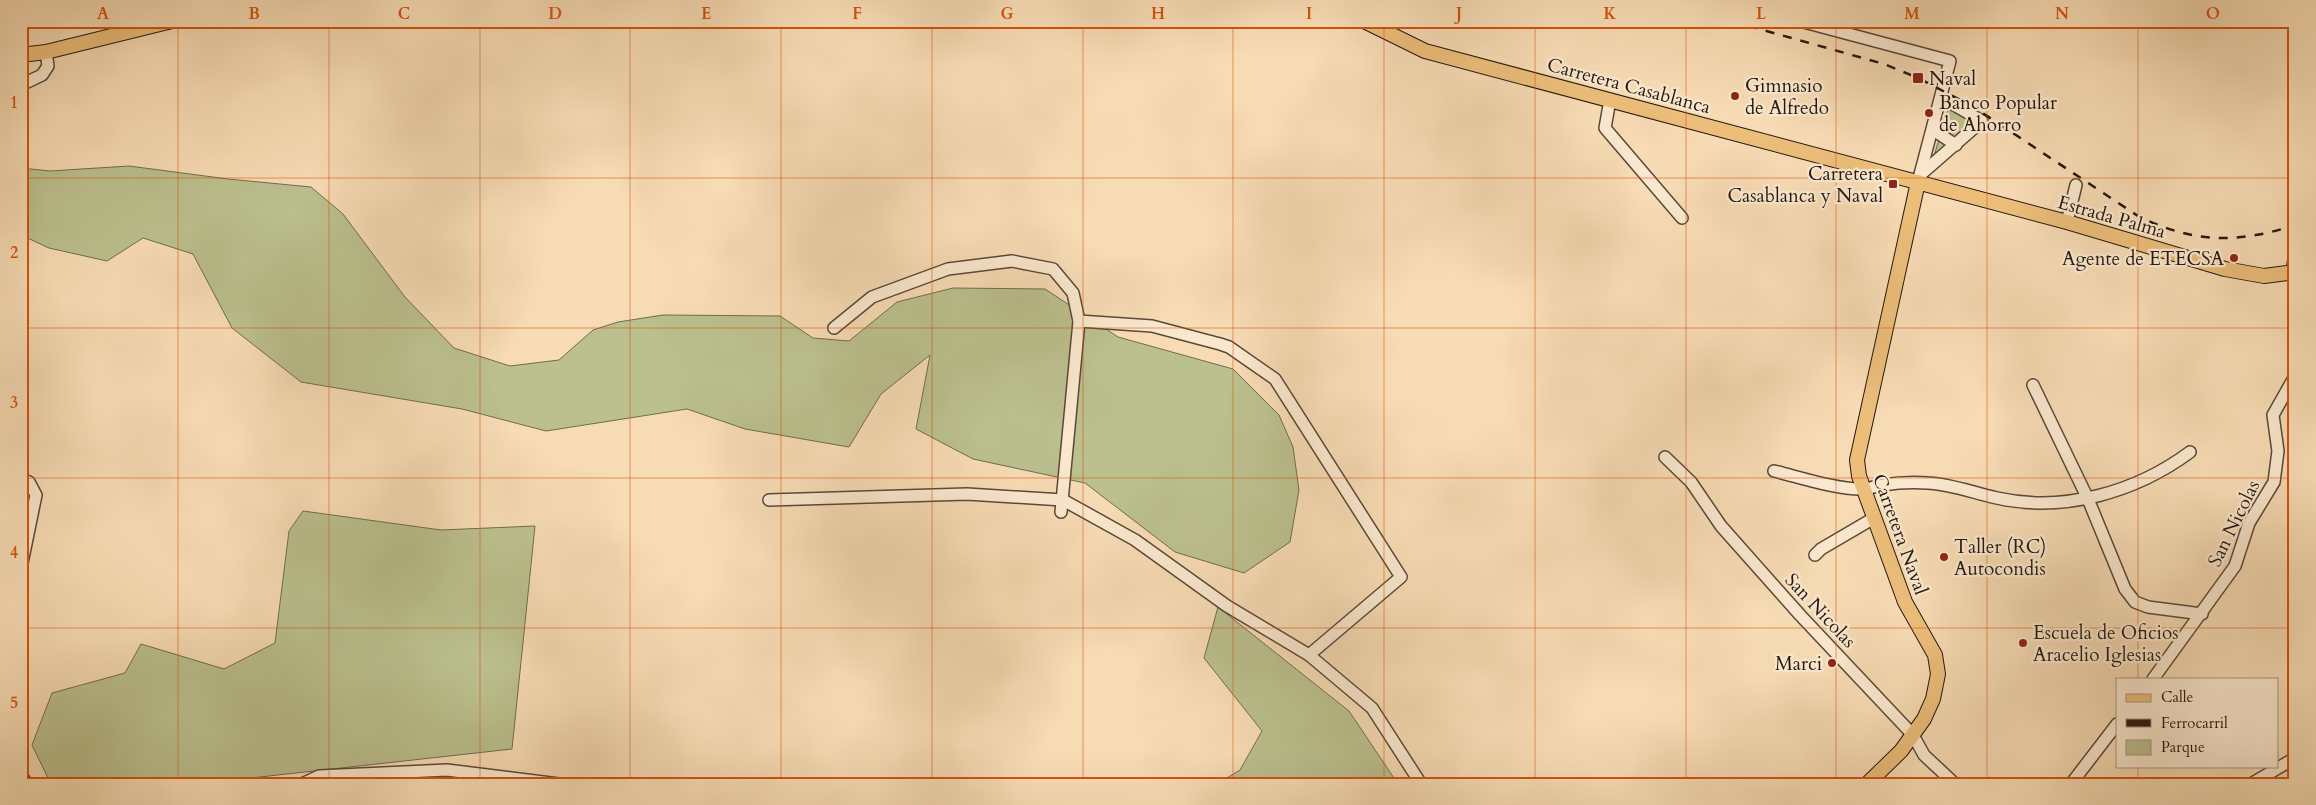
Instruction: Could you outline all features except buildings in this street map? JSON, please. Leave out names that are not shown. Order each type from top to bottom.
[{"type":"highway","points":[[21,779],[23,784]]},
{"type":"main road","points":[[21,55],[46,52],[172,21]]},
{"type":"main road","name":"Carretera Casablanca","points":[[1364,21],[1425,52],[1919,179]]},
{"type":"main road","name":"Estrada Palma","points":[[1919,179],[2225,269],[2264,276],[2293,272]]},
{"type":"main road","name":"Carretera Naval","points":[[1867,784],[1901,751],[1924,719],[1932,699],[1938,674],[1935,655],[1905,602],[1859,476],[1857,460],[1919,179]]},
{"type":"street","points":[[1800,21],[1950,62],[1919,179]]},
{"type":"street","points":[[21,85],[42,75],[48,66],[46,52]]},
{"type":"street","points":[[1919,179],[1982,121],[1942,98]]},
{"type":"street","points":[[1610,100],[1605,128],[1682,218]]},
{"type":"street","points":[[1933,130],[1956,146]]},
{"type":"street","points":[[2067,222],[2076,185]]},
{"type":"street","points":[[2293,272],[2295,252]]},
{"type":"street","points":[[834,328],[872,297],[948,269],[1012,261],[1053,269],[1073,293],[1079,321],[1061,512]]},
{"type":"street","points":[[1079,321],[1152,326],[1220,344],[1229,347],[1275,379],[1401,577],[1309,655]]},
{"type":"street","name":"San Nicolas","points":[[2154,678],[2235,566],[2249,523],[2274,482],[2278,451],[2273,415],[2295,376]]},
{"type":"street","points":[[2033,385],[2088,499],[2126,589],[2135,602],[2148,607],[2202,614]]},
{"type":"street","points":[[1774,472],[1847,488],[1864,489],[1884,485],[1925,482],[1956,486],[1996,498],[2034,504],[2088,499],[2111,493],[2178,461],[2190,452]]},
{"type":"street","name":"San Nicolas","points":[[1665,457],[1691,482],[1721,526],[1913,735],[1924,754],[1955,784]]},
{"type":"street","points":[[21,479],[29,482],[36,495],[21,568]]},
{"type":"street","points":[[769,500],[967,494],[1063,500],[1135,540],[1227,606],[1309,655],[1372,708],[1421,784]]},
{"type":"street","points":[[1814,555],[1874,518]]},
{"type":"street","points":[[2071,784],[2116,725]]},
{"type":"street","points":[[2251,784],[2295,758]]},
{"type":"street","points":[[302,784],[319,776],[447,770],[559,784]]},
{"type":"green space","points":[[1949,106],[1974,122],[1933,159]]},
{"type":"green space","points":[[129,166],[228,179],[311,187],[343,214],[405,297],[454,348],[510,366],[559,360],[593,330],[618,322],[663,315],[780,316],[813,338],[849,341],[897,302],[953,288],[1045,289],[1118,337],[1233,369],[1279,415],[1293,447],[1299,490],[1290,542],[1244,573],[1175,552],[1085,483],[973,459],[916,429],[930,355],[881,394],[849,447],[745,429],[687,409],[546,431],[462,409],[301,382],[232,328],[193,254],[143,238],[107,261],[49,248],[21,235],[21,168],[50,171]]},
{"type":"green space","points":[[303,511],[441,530],[535,526],[512,749],[197,784],[56,784],[50,782],[32,745],[52,693],[125,673],[141,644],[224,669],[275,643],[289,531]]},
{"type":"green space","points":[[1218,607],[1349,711],[1398,784],[1217,784],[1240,770],[1262,731],[1204,658]]},
{"type":"railway","points":[[1731,21],[1884,64],[1918,78],[1972,106],[2138,216],[2158,225],[2196,236],[2215,238],[2235,238],[2254,235],[2295,225]]},
{"type":"place","name":"Naval","points":[[1918,78]]},
{"type":"place","name":"Gimnasio de Alfredo","points":[[1735,96]]},
{"type":"place","name":"Banco Popular de Ahorro","points":[[1929,113]]},
{"type":"place","name":"Carretera Casablanca y Naval","points":[[1893,184]]},
{"type":"place","name":"Agente de ETECSA","points":[[2234,258]]},
{"type":"place","name":"Taller (RC) Autocondis","points":[[1944,557]]},
{"type":"place","name":"Escuela de Oficios Aracelio Iglesias","points":[[2023,643]]},
{"type":"place","name":"Marci","points":[[1832,663]]}]
